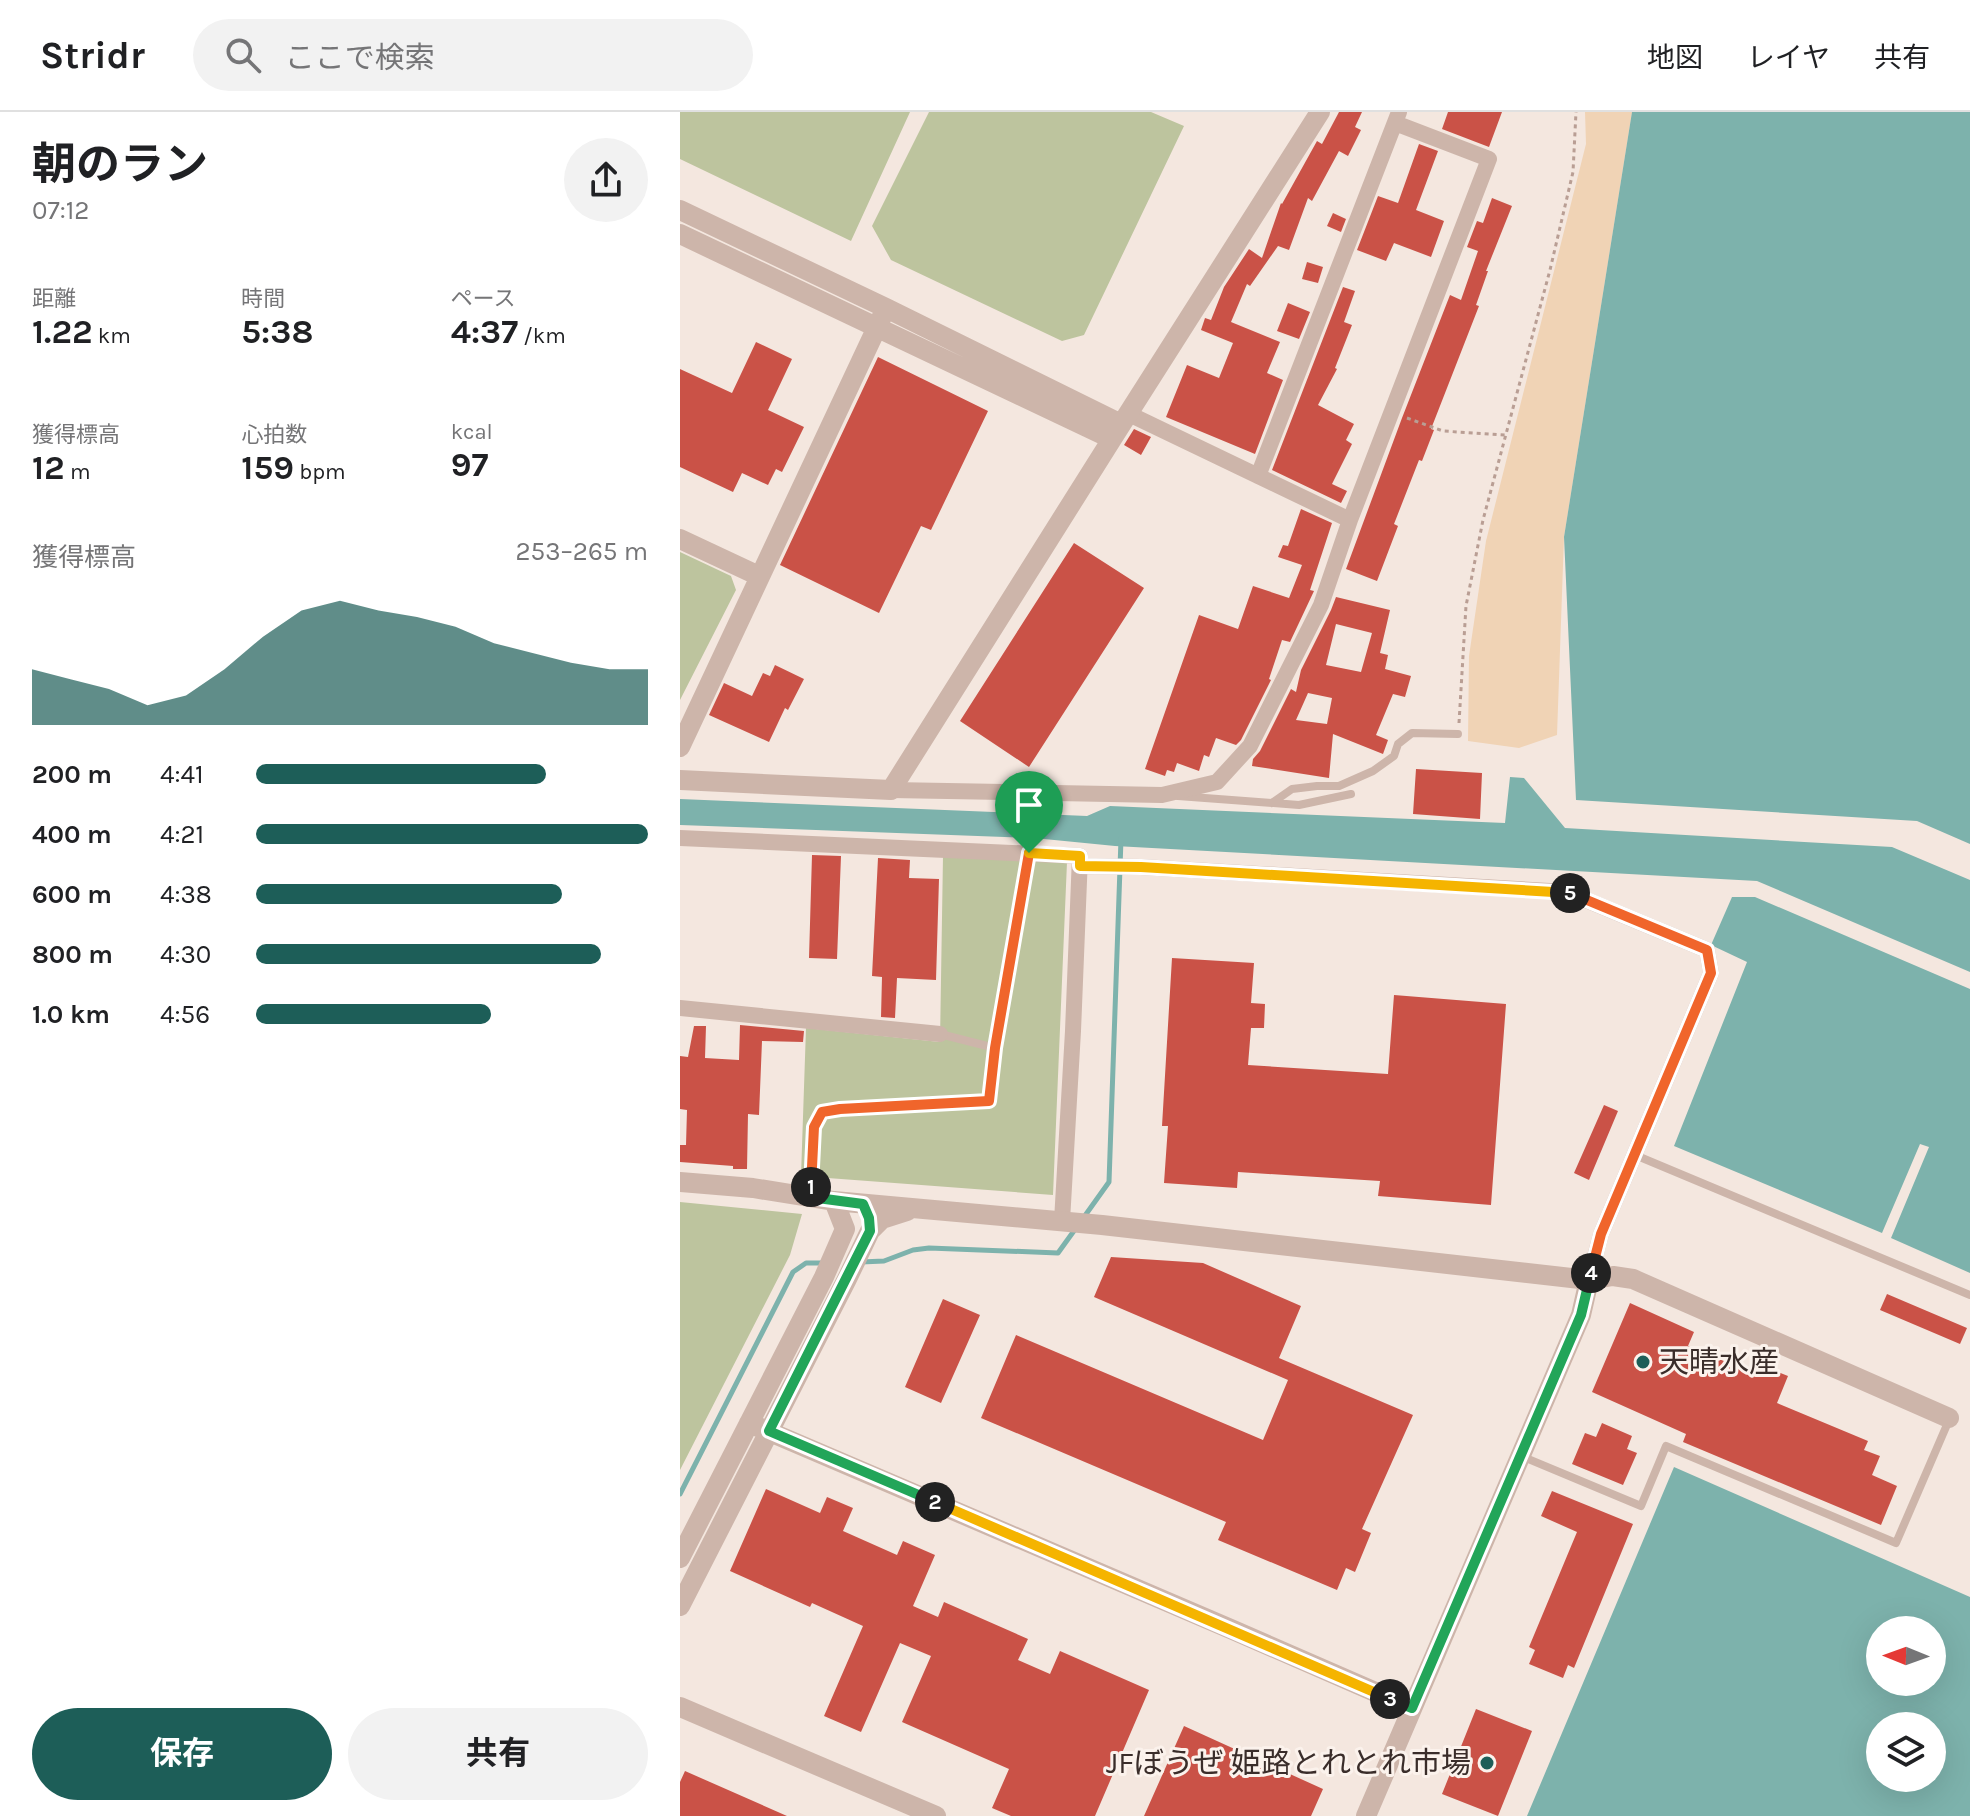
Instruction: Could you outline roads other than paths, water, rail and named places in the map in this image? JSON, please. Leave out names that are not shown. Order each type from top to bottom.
[{"type":"street","points":[[891,790],[1320,112]]},
{"type":"street","points":[[680,780],[891,790],[1162,795],[1217,782],[1250,746],[1321,605],[1350,520],[1489,159],[1397,117],[1258,476]]},
{"type":"street","points":[[680,210],[886,308],[1120,426]]},
{"type":"street","points":[[680,234],[875,328],[1120,426],[1258,476],[1350,520]]},
{"type":"street","points":[[680,747],[886,308]]},
{"type":"street","points":[[680,539],[759,576]]},
{"type":"street","points":[[680,838],[1080,856],[1062,1221]]},
{"type":"street","points":[[1080,866],[1567,892],[1707,950],[1711,973],[1601,1234],[1581,1315],[1366,1816]]},
{"type":"street","points":[[680,1008],[940,1034]]},
{"type":"street","points":[[680,1182],[753,1188],[863,1204],[1102,1225],[1589,1280],[1613,1276],[1633,1279],[1949,1418]]},
{"type":"street","points":[[680,1558],[824,1277],[845,1229],[834,1201]]},
{"type":"street","points":[[863,1204],[870,1231]]},
{"type":"street","points":[[680,1606],[870,1231],[882,1219],[918,1208]]},
{"type":"street","points":[[749,1423],[1412,1708]]},
{"type":"street","points":[[680,1707],[936,1816]]},
{"type":"lane","points":[[1272,803],[1292,789],[1339,786],[1373,771],[1394,756],[1398,744],[1412,733],[1458,734]]},
{"type":"lane","points":[[1162,795],[1299,805],[1351,794]]},
{"type":"lane","points":[[810,1197],[814,1127],[822,1112],[989,1101],[995,1048],[1029,853]]},
{"type":"lane","points":[[940,1034],[995,1048]]},
{"type":"lane","points":[[1635,1155],[1970,1295]]},
{"type":"lane","points":[[1521,1455],[1641,1506],[1666,1446],[1896,1543],[1949,1418]]},
{"type":"water","points":[[1632,112],[1970,112],[1970,844],[1917,821],[1576,800],[1564,537]]},
{"type":"water","points":[[1510,777],[1524,778],[1565,828],[1892,847],[1970,880],[1970,972],[1757,881],[1115,846],[1034,838],[680,825],[680,799],[1087,816],[1110,806],[1505,823]]},
{"type":"water","points":[[1732,897],[1755,897],[1970,989],[1970,1273],[1891,1238],[1929,1147],[1920,1144],[1882,1233],[1674,1146],[1747,962],[1711,945]]},
{"type":"water","points":[[1674,1467],[1970,1597],[1970,1816],[1527,1816]]},
{"type":"waterway","points":[[1084,1217],[1109,1182],[1121,839]]},
{"type":"waterway","points":[[861,1262],[884,1261],[913,1250],[929,1248],[1058,1253],[1076,1228]]},
{"type":"waterway","points":[[680,1494],[793,1272],[806,1263],[823,1263]]},
{"type":"place","name":"天晴水産","points":[[1643,1362]]},
{"type":"place","name":"JFぼうぜ 姫路とれとれ市場","points":[[1487,1763]]}]
